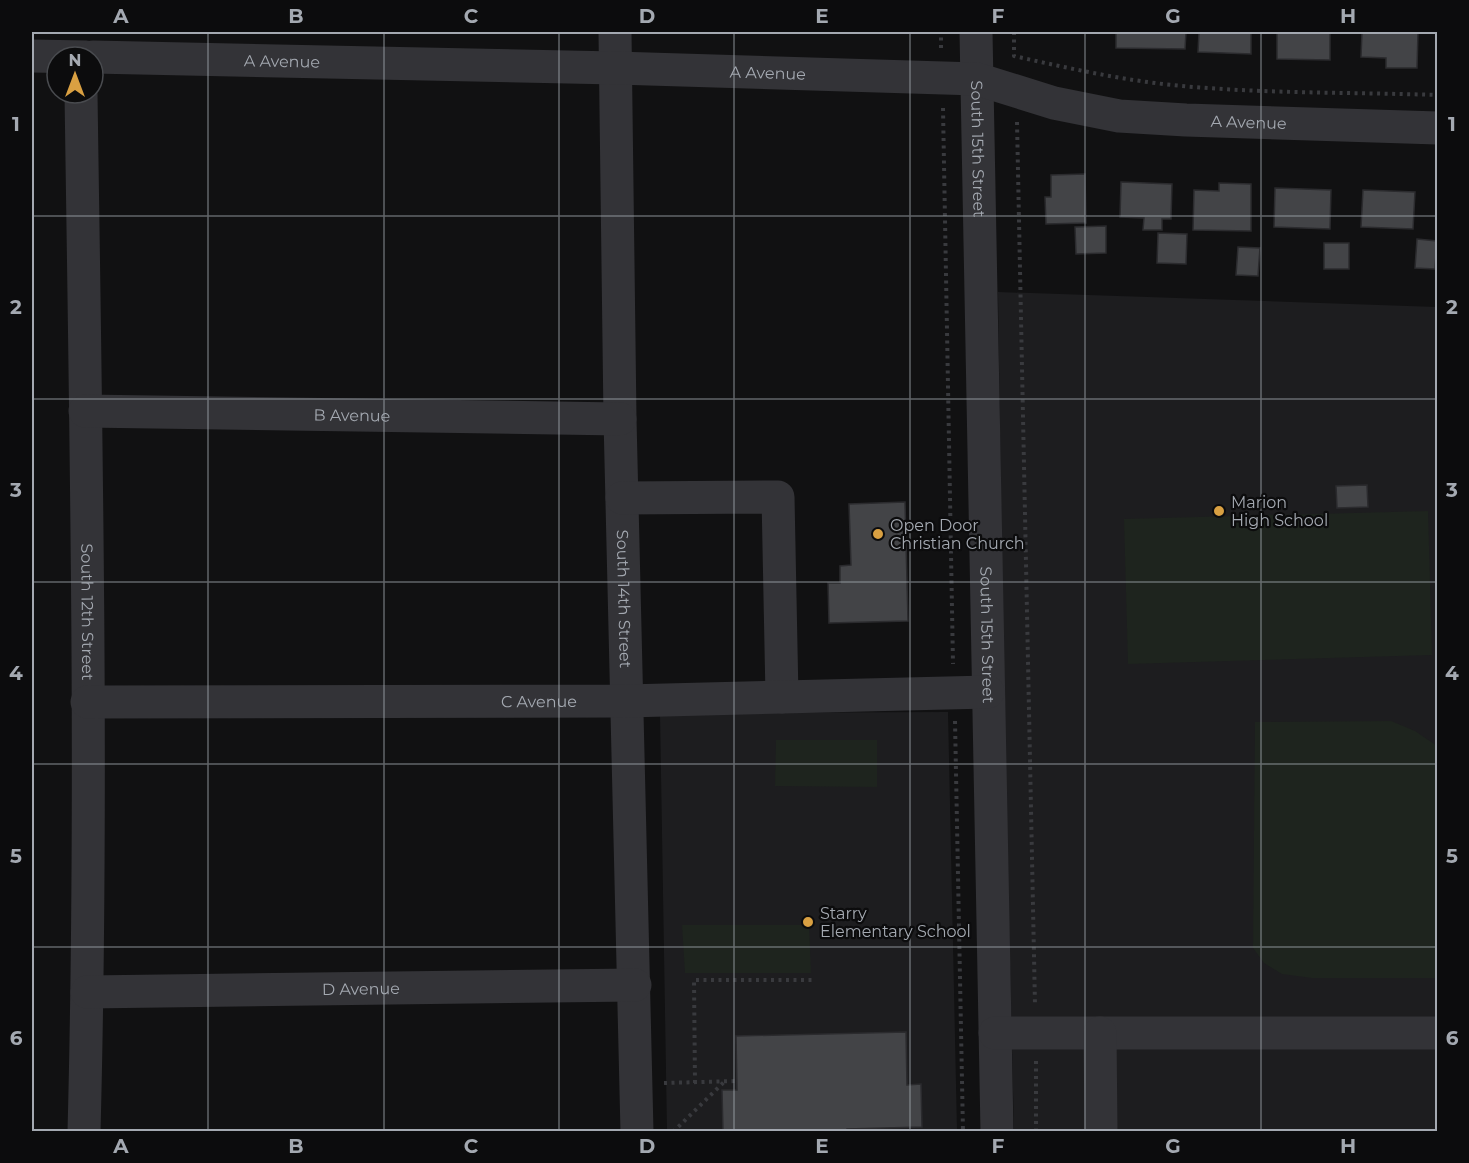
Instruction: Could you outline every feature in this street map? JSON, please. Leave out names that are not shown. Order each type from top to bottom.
[{"type":"street","name":"South 14th Street","points":[[615,32],[620,419],[637,1131]]},
{"type":"street","name":"South 15th Street","points":[[976,32],[997,1131]]},
{"type":"street","name":"A Avenue","points":[[105,57],[616,68],[977,79],[1054,104],[1119,116],[1437,128]]},
{"type":"street","name":"South 12th Street","points":[[81,105],[87,702],[87,992],[84,1131]]},
{"type":"street","name":"B Avenue","points":[[85,411],[620,419]]},
{"type":"street","points":[[622,498],[778,496],[782,697]]},
{"type":"street","name":"C Avenue","points":[[87,702],[626,701],[988,692]]},
{"type":"street","name":"D Avenue","points":[[87,992],[634,985]]},
{"type":"street","points":[[995,1033],[1437,1033]]},
{"type":"street","points":[[1100,1033],[1101,1131]]},
{"type":"path","points":[[1014,32],[1014,56],[1104,76],[1164,84],[1235,88],[1437,94]]},
{"type":"path","points":[[943,101],[953,664],[945,664]]},
{"type":"path","points":[[1027,124],[1017,122],[1035,1014]]},
{"type":"path","points":[[955,720],[963,1131]]},
{"type":"path","points":[[695,1083],[694,980],[812,980]]},
{"type":"path","points":[[1035,1054],[1036,1131]]},
{"type":"path","points":[[636,1084],[737,1081]]},
{"type":"path","points":[[673,1131],[723,1082]]},
{"type":"shaded area","name":"Marion High School","points":[[998,292],[1437,307],[1437,1131],[1014,1131],[1004,716]]},
{"type":"shaded area","points":[[1428,511],[1432,655],[1128,664],[1124,519]]},
{"type":"shaded area","name":"Starry Elementary School","points":[[948,712],[957,1131],[667,1131],[660,713]]},
{"type":"shaded area","points":[[1391,721],[1415,731],[1437,746],[1437,978],[1312,978],[1282,974],[1264,963],[1253,948],[1255,722]]},
{"type":"shaded area","points":[[776,740],[877,740],[877,787],[775,786]]},
{"type":"shaded area","points":[[682,925],[809,925],[811,973],[685,973]]},
{"type":"building","points":[[1116,32],[1186,32],[1185,49],[1116,48]]},
{"type":"building","points":[[1199,32],[1251,32],[1251,54],[1198,52]]},
{"type":"building","points":[[1277,32],[1330,32],[1330,60],[1277,59]]},
{"type":"building","points":[[1362,32],[1418,32],[1417,68],[1386,68],[1386,58],[1361,57]]},
{"type":"building","points":[[1085,174],[1086,223],[1046,224],[1045,197],[1051,197],[1051,175]]},
{"type":"building","points":[[1121,182],[1172,184],[1171,219],[1162,219],[1162,230],[1143,230],[1144,218],[1120,217]]},
{"type":"building","points":[[1219,183],[1251,184],[1251,231],[1193,230],[1194,190],[1219,191]]},
{"type":"building","points":[[1275,188],[1331,190],[1330,229],[1274,227]]},
{"type":"building","points":[[1363,190],[1415,192],[1413,229],[1361,227]]},
{"type":"building","points":[[1106,226],[1106,253],[1076,254],[1075,227]]},
{"type":"building","points":[[1158,233],[1187,234],[1186,264],[1157,263]]},
{"type":"building","points":[[1417,239],[1437,241],[1435,269],[1415,268]]},
{"type":"building","points":[[1324,243],[1349,243],[1349,269],[1324,269]]},
{"type":"building","points":[[1238,247],[1260,248],[1258,276],[1236,275]]},
{"type":"building","points":[[1367,485],[1368,507],[1337,508],[1336,486]]},
{"type":"building","name":"Open Door Christian Church","points":[[905,502],[908,621],[829,623],[828,583],[840,583],[840,566],[851,565],[849,504]]},
{"type":"building","points":[[906,1032],[907,1085],[921,1084],[922,1127],[847,1129],[847,1132],[723,1132],[722,1090],[737,1090],[736,1036]]},
{"type":"place","name":"Marion High School","points":[[1219,511]]},
{"type":"place","name":"Open Door Christian Church","points":[[878,534]]},
{"type":"place","name":"Starry Elementary School","points":[[808,922]]}]
